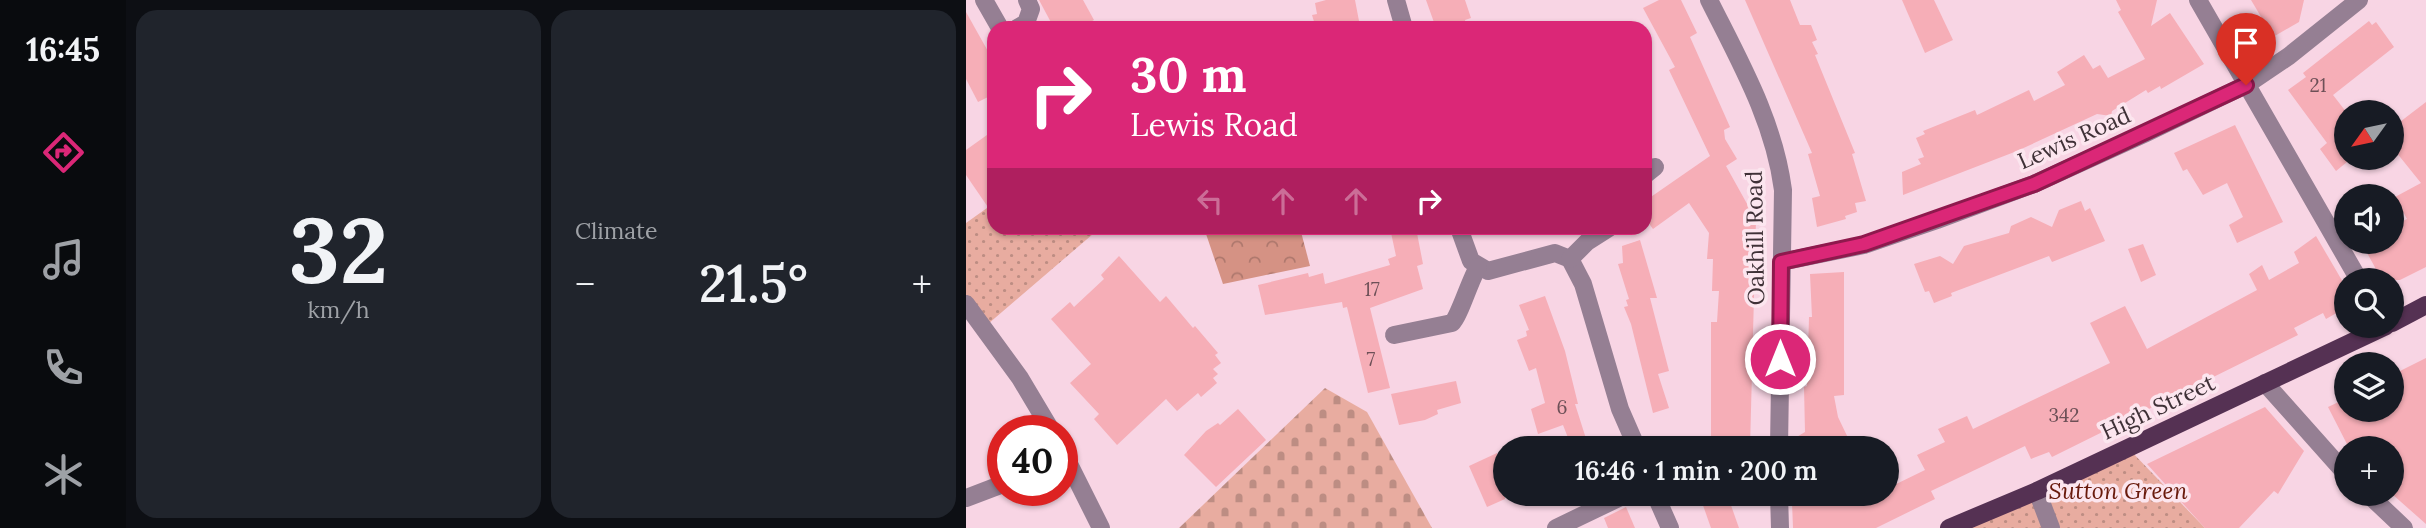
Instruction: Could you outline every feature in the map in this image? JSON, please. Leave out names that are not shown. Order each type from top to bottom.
[{"type":"main road","points":[[2404,317],[2426,306]]},
{"type":"main road","name":"High Street","points":[[1949,528],[2037,491],[2361,338]]},
{"type":"street","points":[[984,0],[996,21]]},
{"type":"street","points":[[1027,0],[1031,9],[1027,21]]},
{"type":"street","points":[[1396,0],[1402,21]]},
{"type":"street","name":"Oakhill Road","points":[[1709,0],[1774,141],[1783,190],[1779,436]]},
{"type":"street","points":[[2198,0],[2352,268]]},
{"type":"street","name":"Lewis Road","points":[[1781,262],[1864,244],[2034,184],[2246,85],[2289,56],[2359,0]]},
{"type":"street","points":[[1461,235],[1466,255],[1478,268],[1498,270],[1555,253],[1570,259],[1583,285],[1620,408],[1632,436]]},
{"type":"street","points":[[1570,259],[1598,235]]},
{"type":"street","points":[[1394,335],[1452,323],[1457,319],[1466,287],[1478,268]]},
{"type":"street","points":[[966,304],[1020,378],[1042,415]]},
{"type":"street","points":[[2265,383],[2334,460]]},
{"type":"street","points":[[1078,483],[1101,528]]},
{"type":"street","points":[[966,498],[987,490]]},
{"type":"street","points":[[2037,491],[2051,528]]},
{"type":"street","points":[[1556,528],[1602,506]]},
{"type":"street","points":[[1661,506],[1670,528]]},
{"type":"street","points":[[1779,506],[1780,528]]},
{"type":"street","points":[[2381,506],[2404,528]]},
{"type":"green space","points":[[987,208],[987,235],[1092,235],[988,324],[966,295],[966,223]]},
{"type":"green space","points":[[1206,235],[1302,235],[1310,266],[1223,284]]},
{"type":"green space","points":[[1325,388],[1367,412],[1432,528],[1179,528]]},
{"type":"green space","name":"Sutton Green","points":[[2128,448],[2205,528],[1949,528]]},
{"type":"building","points":[[1039,0],[1083,0],[1094,20],[1092,21],[1050,21]]},
{"type":"building","points":[[1326,0],[1355,0],[1359,21],[1314,21],[1312,15],[1317,14],[1315,3]]},
{"type":"building","points":[[1426,0],[1465,0],[1471,18],[1465,21],[1434,21]]},
{"type":"building","points":[[1659,0],[1681,0],[1697,33],[1690,37],[1730,127],[1724,130],[1725,139],[1737,159],[1726,166],[1756,220],[1750,436],[1711,436],[1711,322],[1717,322],[1719,291],[1712,291],[1713,259],[1707,259],[1709,233],[1689,203],[1652,228],[1652,196],[1710,156],[1669,70],[1675,67],[1643,8]]},
{"type":"building","points":[[1745,0],[1790,0],[1800,25],[1811,25],[1817,40],[1812,42],[1818,54],[1815,55],[1855,153],[1852,154],[1866,201],[1855,203],[1857,212],[1845,216],[1846,219],[1817,227],[1812,198],[1820,196],[1808,154],[1812,153]]},
{"type":"building","points":[[1902,0],[1934,0],[1953,40],[1925,53]]},
{"type":"building","points":[[2116,0],[2157,0],[2151,26],[2170,13],[2204,64],[2161,89],[2160,86],[2148,93],[2146,90],[2112,111],[2111,116],[2097,114],[2017,151],[1903,195],[1902,172],[1921,164],[1918,159],[1924,157],[1916,138],[1925,134],[1923,131],[1975,110],[1977,115],[2029,90],[2034,101],[2065,85],[2057,72],[2084,55],[2093,69],[2100,65],[2108,78],[2145,59],[2118,12],[2121,10]]},
{"type":"building","points":[[2251,0],[2304,0],[2299,22],[2273,37]]},
{"type":"building","points":[[966,12],[987,50],[987,98],[978,102],[966,79]]},
{"type":"building","points":[[2369,21],[2372,25],[2376,22],[2394,47],[2333,95],[2337,100],[2334,100],[2334,168],[2320,149],[2327,143],[2288,90],[2306,77],[2303,73]]},
{"type":"building","points":[[2426,102],[2426,267],[2404,278],[2404,268],[2375,268],[2368,254],[2404,254],[2404,220],[2407,219],[2404,214],[2404,192],[2421,183],[2404,162],[2404,119]]},
{"type":"building","points":[[2235,125],[2283,222],[2237,243],[2229,225],[2243,217],[2227,183],[2203,195],[2187,169],[2183,171],[2174,153]]},
{"type":"building","points":[[987,135],[987,206],[966,175],[966,150]]},
{"type":"building","points":[[2081,201],[2085,211],[2090,208],[2105,241],[2052,262],[2049,256],[1951,293],[1952,296],[1934,303],[1929,291],[1925,292],[1914,264],[1940,256],[1953,264],[1964,246],[2009,233],[2011,226],[2031,217],[2052,227],[2059,210]]},
{"type":"building","points":[[1392,235],[1417,235],[1423,264],[1417,266],[1423,289],[1370,308],[1390,388],[1368,393],[1347,307],[1343,308],[1342,302],[1265,315],[1258,285],[1308,273],[1309,277],[1323,273],[1325,284],[1390,265],[1388,259],[1396,256]]},
{"type":"building","points":[[2316,236],[2335,268],[2334,314],[2326,319],[2323,313],[2294,328],[2298,335],[2052,457],[2049,452],[2031,459],[2025,446],[1931,491],[1935,499],[1876,528],[1793,528],[1792,506],[1899,506],[1899,483],[1925,470],[1917,455],[1945,442],[1938,429],[1967,416],[1973,429],[2110,363],[2090,323],[2125,306],[2147,349],[2257,290],[2249,274],[2262,265],[2269,280],[2299,263],[2294,252]]},
{"type":"building","points":[[1640,240],[1657,298],[1650,298],[1669,371],[1658,374],[1669,408],[1653,413],[1631,324],[1624,307],[1628,306],[1626,300],[1629,299],[1618,264],[1623,263],[1622,246]]},
{"type":"building","points":[[2143,244],[2156,275],[2141,282],[2128,249]]},
{"type":"building","points":[[1119,256],[1160,302],[1166,296],[1193,328],[1195,326],[1218,353],[1215,355],[1221,363],[1213,369],[1218,374],[1213,378],[1217,383],[1201,397],[1198,393],[1177,411],[1166,399],[1117,445],[1094,419],[1099,414],[1070,383],[1091,364],[1051,319],[1070,302],[1074,307],[1104,279],[1101,275]]},
{"type":"building","points":[[1844,272],[1844,395],[1834,396],[1838,417],[1847,436],[1798,436],[1805,432],[1804,387],[1807,386],[1809,317],[1812,317],[1810,274]]},
{"type":"building","points":[[1545,296],[1565,351],[1578,404],[1575,404],[1585,436],[1567,436],[1563,425],[1538,434],[1531,409],[1545,403],[1536,368],[1529,371],[1517,340],[1527,336],[1526,331],[1529,330],[1519,305]]},
{"type":"building","points":[[2426,358],[2426,524],[2404,505],[2404,436],[2343,436],[2336,422],[2404,422],[2404,369]]},
{"type":"building","points":[[1456,381],[1461,403],[1437,410],[1438,414],[1425,420],[1399,425],[1391,394]]},
{"type":"building","points":[[2334,404],[2334,419],[2328,407]]},
{"type":"building","points":[[2265,407],[2304,451],[2278,494],[2274,491],[2239,528],[2205,528],[2147,464]]},
{"type":"building","points":[[1238,409],[1266,440],[1216,487],[1184,455],[1206,431],[1218,423],[1220,425]]},
{"type":"building","points":[[1493,455],[1493,504],[1487,507],[1469,466]]},
{"type":"building","points":[[1703,506],[1731,506],[1739,528],[1711,528]]},
{"type":"building","points":[[1626,507],[1635,528],[1608,528],[1604,518]]},
{"type":"route","points":[[1780,359],[1781,262],[1864,244],[2034,184],[2246,85]]}]
